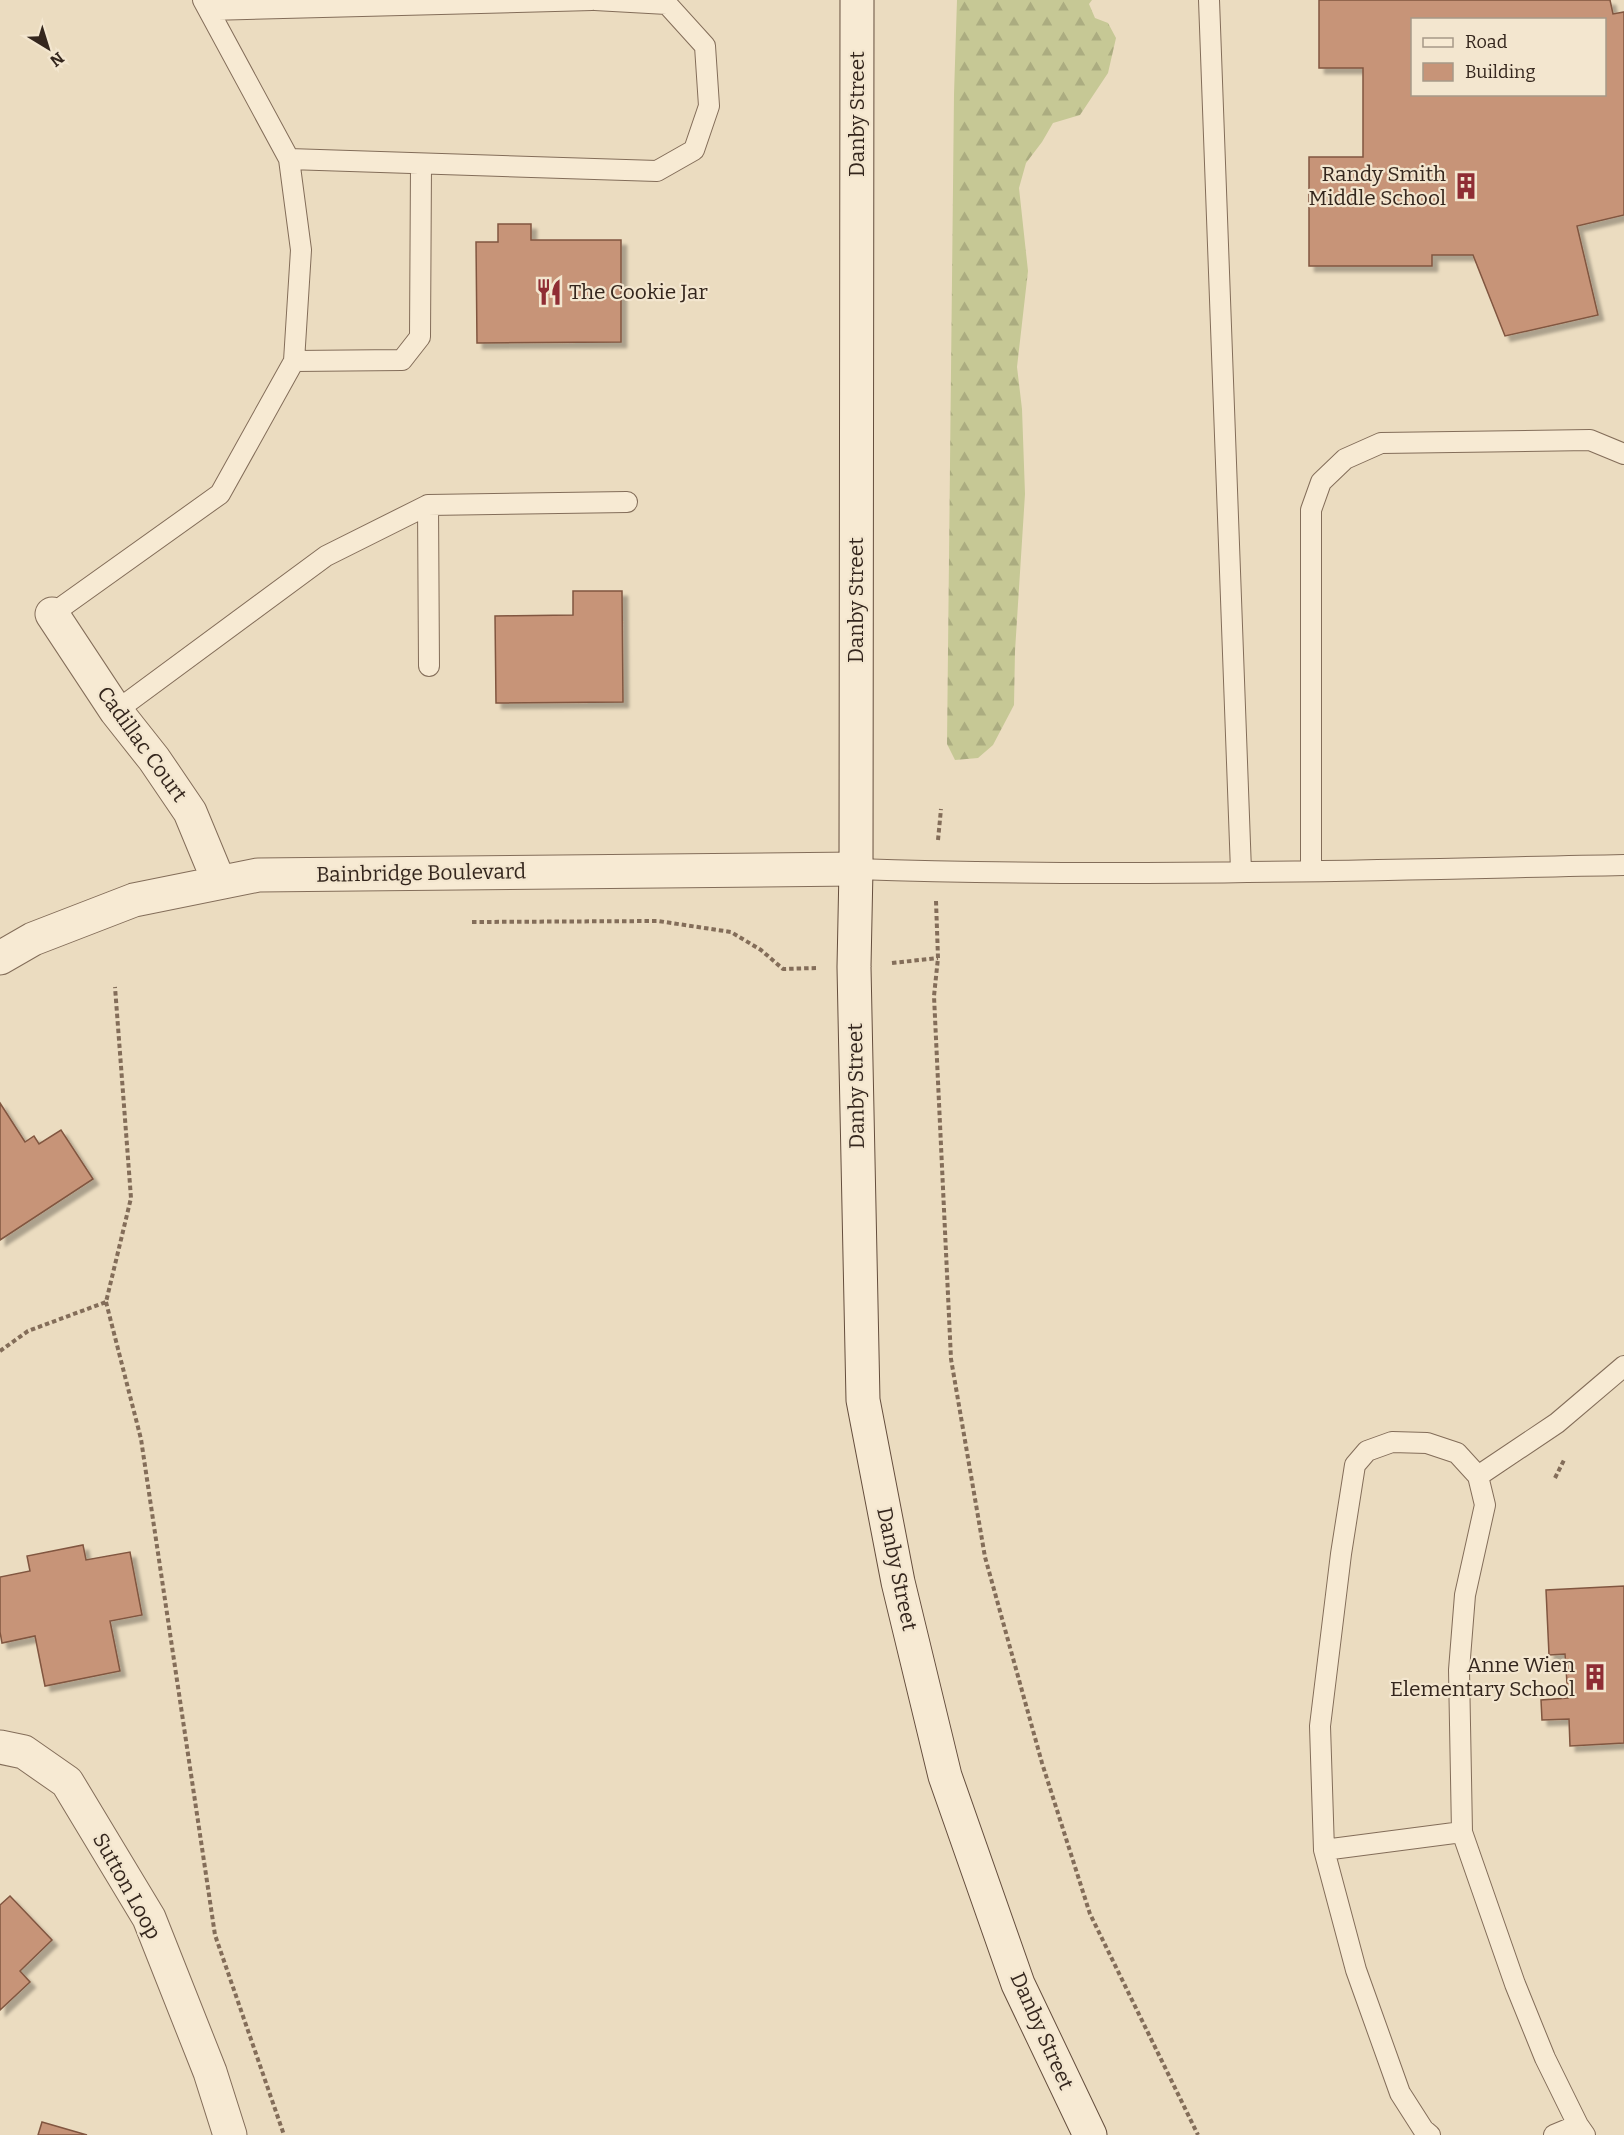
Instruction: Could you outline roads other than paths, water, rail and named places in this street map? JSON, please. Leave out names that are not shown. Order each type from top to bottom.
[{"type":"street","name":"Danby Street","points":[[857,0],[854,968],[863,1400],[898,1582],[945,1776],[1018,1984],[1090,2135]]},
{"type":"street","name":"Cadillac Court","points":[[52,614],[116,711],[154,759],[190,812],[219,882]]},
{"type":"street","name":"Bainbridge Boulevard","points":[[0,958],[33,939],[134,900],[258,875],[856,868]]},
{"type":"street","name":"Sutton Loop","points":[[0,1747],[24,1752],[67,1782],[149,1918],[210,2072],[230,2135]]},
{"type":"lane","points":[[52,614],[220,494],[294,361],[301,250],[290,159],[206,5],[594,0],[667,4],[705,46],[709,106],[694,150],[657,171],[290,159]]},
{"type":"lane","points":[[1209,0],[1241,871]]},
{"type":"lane","points":[[294,361],[402,360],[420,337],[421,165]]},
{"type":"lane","points":[[1311,870],[1311,510],[1321,482],[1345,459],[1381,442],[1590,440],[1624,454]]},
{"type":"lane","points":[[116,711],[326,556],[428,505],[627,502]]},
{"type":"lane","points":[[428,505],[429,666]]},
{"type":"lane","points":[[856,868],[934,871],[1241,871],[1624,865]]},
{"type":"lane","points":[[1478,1476],[1557,1423],[1624,1366]]},
{"type":"lane","points":[[1430,2135],[1423,2129],[1400,2093],[1356,1971],[1324,1850],[1320,1726],[1341,1554],[1355,1466],[1367,1451],[1392,1442],[1427,1443],[1457,1453],[1478,1476],[1485,1505],[1465,1595],[1459,1670],[1462,1832],[1515,1984],[1545,2058],[1582,2130],[1554,2135]]},
{"type":"lane","points":[[1324,1850],[1462,1832]]},
{"type":"place","name":"Randy Smith Middle School","points":[[1466,186]]},
{"type":"place","name":"The Cookie Jar","points":[[549,292]]},
{"type":"place","name":"Anne Wien Elementary School","points":[[1595,1677]]}]
